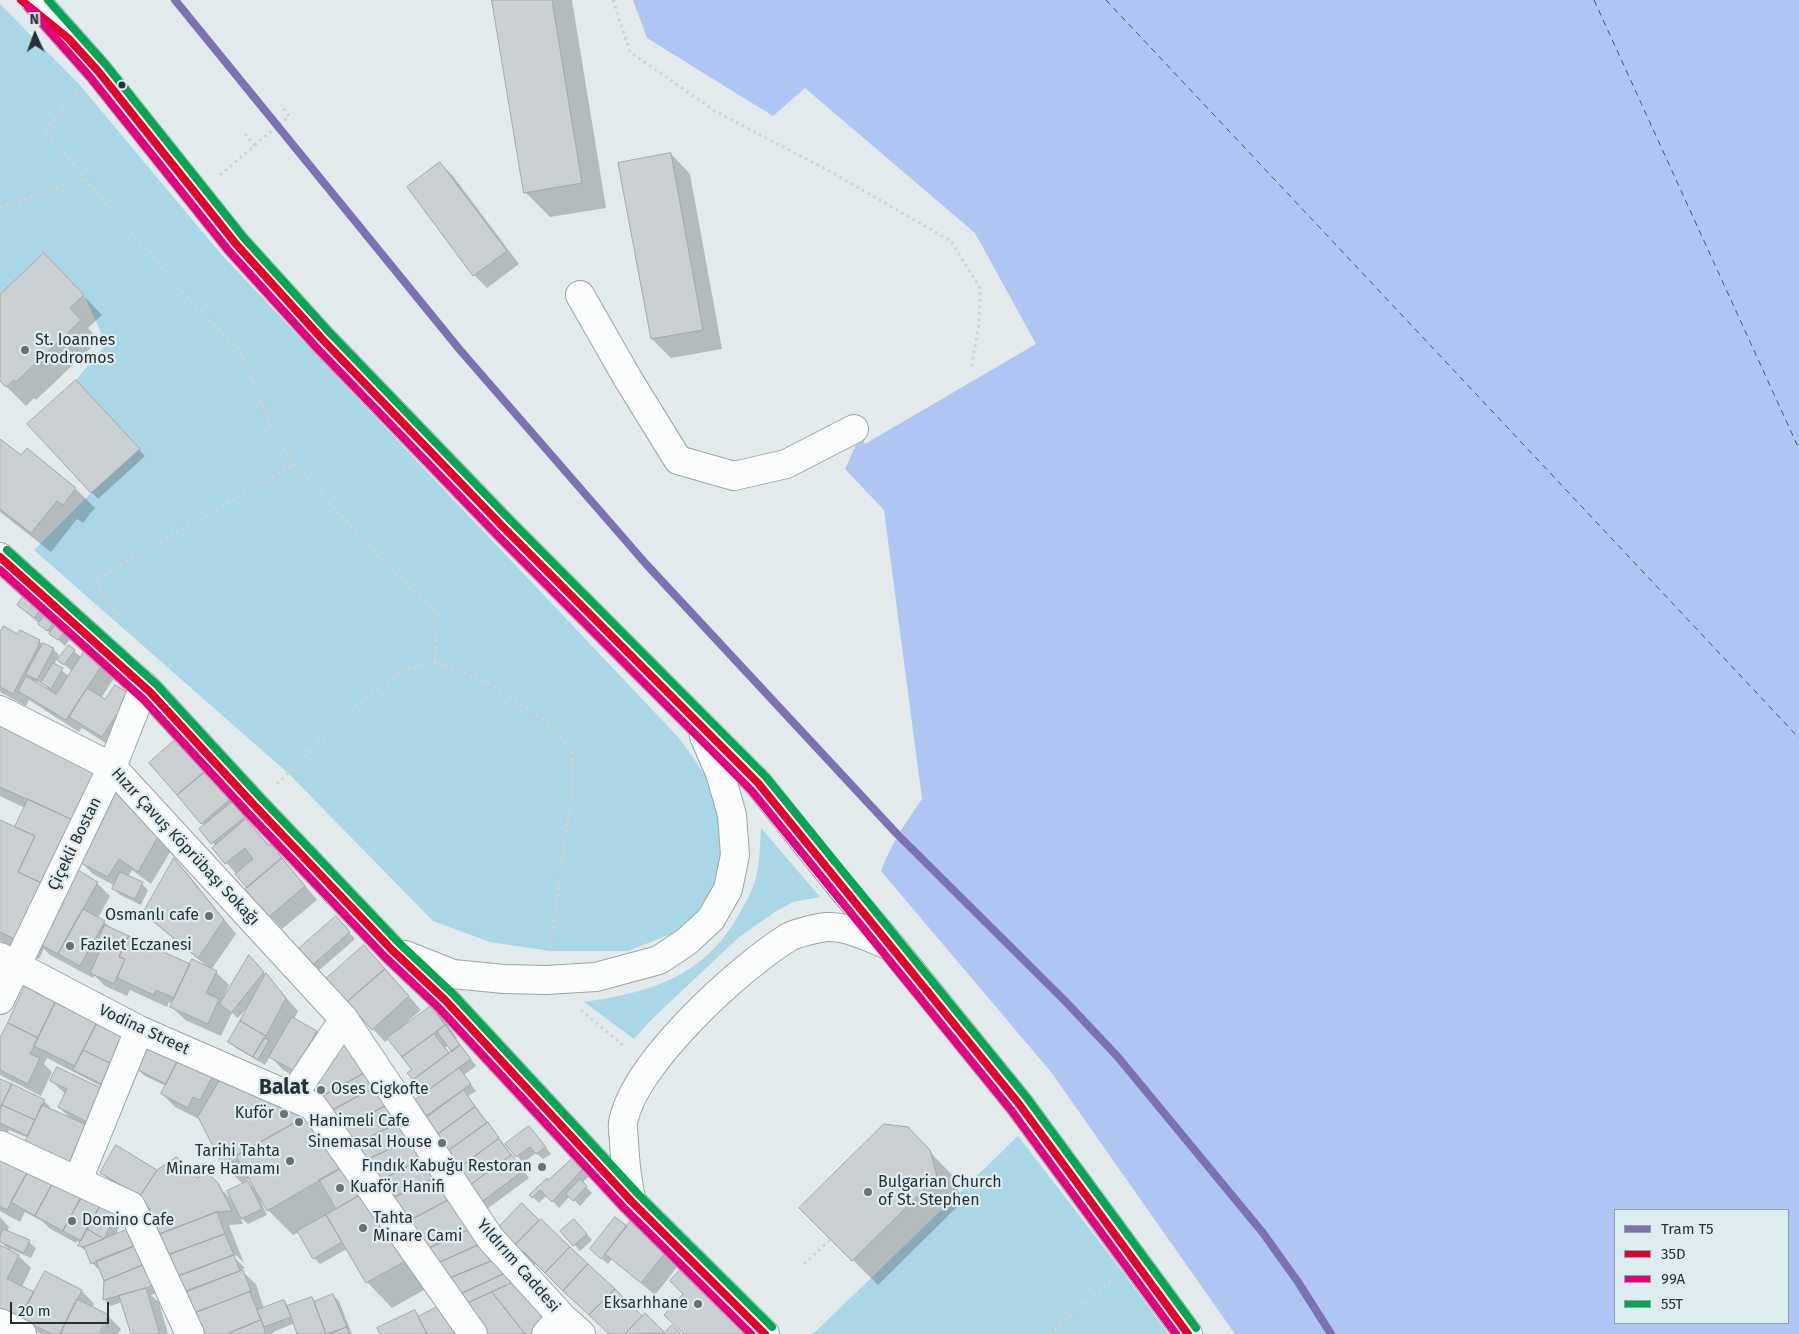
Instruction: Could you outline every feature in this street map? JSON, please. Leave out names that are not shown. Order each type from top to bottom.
[{"type":"main road","points":[[21,0],[68,38]]},
{"type":"main road","points":[[35,0],[98,71],[236,244],[323,340],[505,529],[758,783],[1019,1104],[1188,1334]]},
{"type":"main road","points":[[580,295],[628,379],[678,460],[734,476],[786,464],[854,429]]},
{"type":"main road","points":[[0,557],[144,686],[392,950],[444,1000],[632,1202],[765,1334]]},
{"type":"main road","name":"Çiçekli Bostan","points":[[0,1000],[9,961],[112,767],[144,686]]},
{"type":"main road","name":"Hızır Çavuş Köprübaşı Sokağı","points":[[0,710],[112,767],[344,1019]]},
{"type":"main road","points":[[392,950],[453,974],[504,979],[546,980],[596,977],[659,960],[686,942],[711,919],[728,889],[735,855],[732,815],[720,773],[700,725]]},
{"type":"main road","points":[[632,1202],[626,1176],[623,1124],[631,1098],[650,1068],[702,1007],[752,964],[791,936],[826,927],[852,931],[891,946]]},
{"type":"main road","name":"Vodina Street","points":[[9,961],[139,1030],[313,1106],[473,1334]]},
{"type":"main road","points":[[292,1097],[344,1019]]},
{"type":"main road","name":"Yıldırım Caddesi","points":[[344,1019],[490,1238],[563,1328]]},
{"type":"main road","points":[[78,1180],[139,1030]]},
{"type":"main road","points":[[0,1145],[131,1206],[190,1334]]},
{"type":"path","points":[[613,0],[630,52],[714,111],[831,172],[951,241],[980,288],[979,324],[971,369]]},
{"type":"path","points":[[98,71],[45,130],[84,178],[188,297],[239,350],[273,430],[294,464],[382,560],[438,614],[435,662]]},
{"type":"path","points":[[197,194],[289,116],[282,104]]},
{"type":"path","points":[[245,134],[255,146]]},
{"type":"path","points":[[0,208],[84,178]]},
{"type":"path","points":[[94,641],[120,616],[95,580],[294,464]]},
{"type":"path","points":[[254,805],[289,774],[342,718],[400,671],[435,662],[490,684],[544,719],[572,750],[573,784],[546,980],[650,1068]]},
{"type":"path","points":[[804,1264],[831,1239]]},
{"type":"path","points":[[1050,1334],[1134,1260]]},
{"type":"shaded area","points":[[633,0],[1799,0],[1799,1334],[1235,1334],[1051,1072],[881,871],[894,842],[922,799],[884,510],[845,469],[861,434],[865,444],[1036,344],[975,233],[805,88],[773,116],[647,38]]},
{"type":"shaded area","points":[[0,4],[79,84],[221,254],[679,738],[708,779],[722,834],[720,881],[694,925],[628,951],[550,951],[490,942],[433,921],[289,774],[34,550],[91,493],[140,449],[76,380],[106,344],[84,295],[44,253],[0,295]]},
{"type":"shaded area","points":[[761,828],[820,897],[793,902],[738,938],[652,1019],[634,1039],[584,1002],[631,993],[653,986],[673,978],[709,954],[724,937],[751,892],[755,882],[760,853]]},
{"type":"shaded area","points":[[1018,1136],[1168,1334],[813,1334]]},
{"type":"building","points":[[492,0],[552,0],[582,183],[524,193]]},
{"type":"building","points":[[671,153],[703,330],[651,339],[618,163]]},
{"type":"building","points":[[440,162],[507,251],[473,276],[407,187]]},
{"type":"building","name":"St. Ioannes Prodromos","points":[[44,253],[84,295],[70,308],[81,320],[16,382],[14,380],[6,387],[0,381],[0,295]]},
{"type":"building","points":[[76,380],[140,449],[91,493],[27,424]]},
{"type":"building","points":[[0,439],[21,455],[27,448],[76,488],[63,505],[57,501],[31,533],[0,509]]},
{"type":"building","points":[[25,594],[42,607],[34,618],[17,605]]},
{"type":"building","points":[[46,614],[55,621],[47,631],[38,624]]},
{"type":"building","points":[[56,624],[65,632],[58,640],[49,634]]},
{"type":"building","points":[[4,626],[17,634],[20,630],[40,640],[13,694],[0,687],[0,632]]},
{"type":"building","points":[[43,643],[54,648],[37,680],[26,674]]},
{"type":"building","points":[[69,645],[75,650],[64,665],[57,660]]},
{"type":"building","points":[[87,647],[106,659],[66,720],[18,691],[26,676],[56,694]]},
{"type":"building","points":[[53,663],[63,668],[51,689],[41,683]]},
{"type":"building","points":[[115,685],[135,697],[123,714],[119,711],[102,737],[69,717],[87,688],[105,699]]},
{"type":"building","points":[[0,721],[100,768],[75,821],[0,787]]},
{"type":"building","points":[[177,738],[206,771],[177,795],[149,763]]},
{"type":"building","points":[[209,768],[234,796],[201,824],[177,795]]},
{"type":"building","points":[[123,790],[159,835],[138,872],[119,859],[108,877],[79,862],[115,791]]},
{"type":"building","points":[[28,799],[75,821],[46,885],[18,872],[35,836],[15,827]]},
{"type":"building","points":[[232,802],[245,817],[211,844],[199,829]]},
{"type":"building","points":[[246,819],[282,858],[247,888],[235,874],[253,859],[245,848],[225,864],[212,848]]},
{"type":"building","points":[[0,820],[35,836],[18,872],[46,885],[19,941],[0,932]]},
{"type":"building","points":[[174,858],[224,920],[198,958],[143,913]]},
{"type":"building","points":[[282,858],[305,886],[269,917],[245,889]]},
{"type":"building","points":[[76,869],[98,882],[58,954],[36,942]]},
{"type":"building","points":[[120,872],[143,882],[135,899],[112,889]]},
{"type":"building","points":[[83,909],[105,921],[80,966],[58,954]]},
{"type":"building","points":[[336,916],[350,932],[308,969],[294,953]]},
{"type":"building","points":[[105,925],[129,936],[119,957],[125,959],[114,984],[90,973],[101,949],[95,946]]},
{"type":"building","points":[[129,936],[190,964],[174,998],[156,990],[154,995],[117,978],[125,959],[119,957]]},
{"type":"building","points":[[364,945],[385,969],[340,1008],[319,985]]},
{"type":"building","points":[[249,955],[264,972],[231,1013],[220,1004]]},
{"type":"building","points":[[192,959],[217,971],[206,993],[219,999],[208,1024],[170,1007]]},
{"type":"building","points":[[385,969],[409,996],[372,1030],[347,1002]]},
{"type":"building","points":[[266,973],[286,998],[266,1036],[240,1021]]},
{"type":"building","points":[[25,986],[56,1001],[38,1038],[8,1023]]},
{"type":"building","points":[[56,1001],[98,1021],[75,1066],[34,1046]]},
{"type":"building","points":[[431,1006],[445,1025],[402,1057],[387,1038]]},
{"type":"building","points":[[292,1017],[317,1031],[294,1071],[269,1057]]},
{"type":"building","points":[[98,1021],[130,1037],[116,1066],[83,1050]]},
{"type":"building","points":[[240,1021],[266,1036],[253,1057],[228,1042]]},
{"type":"building","points":[[8,1023],[38,1038],[30,1054],[40,1058],[28,1084],[0,1070],[0,1038]]},
{"type":"building","points":[[344,1024],[372,1069],[319,1098],[306,1082]]},
{"type":"building","points":[[445,1025],[460,1045],[452,1052],[437,1032]]},
{"type":"building","points":[[434,1034],[449,1053],[413,1080],[407,1073],[412,1070],[402,1057]]},
{"type":"building","points":[[264,1038],[269,1040],[258,1060],[253,1057]]},
{"type":"building","points":[[151,1042],[180,1056],[166,1084],[138,1070]]},
{"type":"building","points":[[460,1045],[471,1059],[423,1094],[413,1080]]},
{"type":"building","points":[[83,1050],[116,1066],[106,1086],[73,1070]]},
{"type":"building","points":[[180,1056],[214,1073],[200,1100],[193,1097],[188,1108],[161,1094]]},
{"type":"building","points":[[57,1067],[107,1091],[91,1124],[58,1107],[67,1089],[50,1081]]},
{"type":"building","points":[[459,1068],[471,1084],[426,1116],[415,1100]]},
{"type":"building","points":[[372,1069],[383,1083],[329,1112],[319,1098]]},
{"type":"building","points":[[223,1075],[312,1113],[222,1164],[198,1117]]},
{"type":"building","points":[[0,1079],[12,1084],[0,1109]]},
{"type":"building","points":[[383,1083],[395,1101],[341,1129],[329,1112]]},
{"type":"building","points":[[12,1084],[45,1100],[35,1120],[2,1105]]},
{"type":"building","points":[[464,1090],[475,1107],[431,1139],[419,1123]]},
{"type":"building","points":[[395,1101],[406,1119],[352,1146],[341,1129]]},
{"type":"building","points":[[2,1105],[35,1120],[28,1136],[0,1123],[0,1109]]},
{"type":"building","points":[[42,1105],[89,1126],[71,1163],[25,1142]]},
{"type":"building","points":[[475,1107],[487,1123],[443,1154],[431,1139]]},
{"type":"building","name":"Tarihi Tahta Minare Hamamı","points":[[312,1113],[343,1167],[267,1211],[236,1156]]},
{"type":"building","points":[[406,1119],[418,1136],[362,1162],[352,1146]]},
{"type":"building","points":[[488,1122],[499,1138],[455,1171],[444,1154]]},
{"type":"building","name":"Bulgarian Church of St. Stephen","points":[[884,1124],[908,1127],[930,1150],[937,1177],[852,1261],[799,1208]]},
{"type":"building","points":[[529,1126],[546,1147],[536,1154],[530,1147],[516,1157],[505,1144]]},
{"type":"building","points":[[418,1136],[430,1155],[376,1183],[362,1162]]},
{"type":"building","points":[[499,1139],[511,1155],[467,1187],[455,1171]]},
{"type":"building","points":[[116,1145],[157,1170],[140,1196],[100,1173]]},
{"type":"building","points":[[0,1151],[30,1168],[7,1210],[0,1206]]},
{"type":"building","points":[[430,1155],[442,1174],[389,1200],[376,1183]]},
{"type":"building","points":[[512,1155],[523,1171],[480,1203],[468,1187]]},
{"type":"building","points":[[177,1157],[197,1178],[207,1172],[218,1183],[232,1211],[217,1212],[160,1234],[151,1212],[140,1196],[157,1170]]},
{"type":"building","points":[[573,1158],[583,1169],[552,1202],[540,1190],[532,1198],[529,1195],[547,1178],[548,1180]]},
{"type":"building","name":"Kuaför Hanifi","points":[[343,1167],[360,1195],[336,1209],[319,1180]]},
{"type":"building","points":[[30,1168],[54,1181],[35,1216],[11,1202]]},
{"type":"building","points":[[442,1174],[456,1196],[403,1224],[389,1200]]},
{"type":"building","points":[[580,1179],[587,1186],[573,1201],[566,1194]]},
{"type":"building","points":[[54,1181],[82,1196],[63,1231],[35,1216]]},
{"type":"building","points":[[248,1181],[262,1209],[241,1219],[227,1191]]},
{"type":"building","name":"Tahta Minare Cami","points":[[369,1190],[409,1259],[366,1283],[326,1215]]},
{"type":"building","points":[[82,1196],[100,1206],[81,1241],[63,1231]]},
{"type":"building","points":[[456,1196],[477,1226],[423,1251],[403,1224]]},
{"type":"building","points":[[522,1203],[539,1220],[513,1247],[496,1230]]},
{"type":"building","points":[[100,1206],[116,1215],[104,1239],[87,1229]]},
{"type":"building","points":[[217,1212],[225,1234],[168,1255],[160,1234]]},
{"type":"building","points":[[326,1215],[342,1242],[313,1259],[297,1231]]},
{"type":"building","points":[[615,1217],[627,1226],[601,1259],[590,1249]]},
{"type":"building","points":[[541,1219],[570,1247],[545,1273],[523,1251],[520,1254],[513,1247]]},
{"type":"building","points":[[574,1219],[587,1234],[573,1246],[560,1231]]},
{"type":"building","points":[[632,1219],[669,1248],[641,1283],[605,1254]]},
{"type":"building","points":[[136,1226],[140,1244],[91,1264],[84,1247]]},
{"type":"building","points":[[477,1226],[487,1241],[434,1265],[423,1251]]},
{"type":"building","points":[[3,1229],[30,1240],[24,1253],[0,1242]]},
{"type":"building","points":[[87,1229],[104,1239],[84,1247],[78,1246]]},
{"type":"building","points":[[225,1234],[234,1255],[176,1277],[168,1255]]},
{"type":"building","points":[[487,1241],[501,1257],[443,1281],[434,1265]]},
{"type":"building","points":[[140,1244],[148,1263],[104,1281],[96,1261]]},
{"type":"building","points":[[0,1245],[19,1255],[7,1279],[34,1292],[20,1318],[0,1308]]},
{"type":"building","points":[[570,1247],[588,1264],[563,1291],[545,1273]]},
{"type":"building","points":[[234,1255],[240,1271],[183,1293],[176,1277]]},
{"type":"building","points":[[501,1257],[512,1270],[454,1297],[443,1281]]},
{"type":"building","points":[[148,1263],[157,1283],[103,1300],[104,1281]]},
{"type":"building","points":[[588,1264],[615,1289],[589,1315],[563,1291]]},
{"type":"building","name":"Eksarhhane","points":[[683,1267],[753,1334],[684,1334],[664,1315],[683,1294],[670,1281]]},
{"type":"building","points":[[243,1270],[251,1291],[192,1314],[184,1292]]},
{"type":"building","points":[[512,1270],[520,1279],[461,1306],[454,1297]]},
{"type":"building","points":[[45,1271],[82,1290],[60,1334],[52,1334],[20,1318]]},
{"type":"building","points":[[520,1279],[555,1317],[538,1334],[525,1334],[492,1292]]},
{"type":"building","points":[[146,1288],[160,1334],[131,1334],[119,1296]]},
{"type":"building","points":[[615,1289],[642,1316],[625,1334],[609,1334],[589,1315]]},
{"type":"building","points":[[250,1292],[261,1320],[227,1334],[200,1334],[192,1314]]},
{"type":"building","points":[[492,1292],[525,1334],[481,1334],[461,1306]]},
{"type":"building","points":[[333,1294],[347,1327],[326,1334],[314,1302]]},
{"type":"building","points":[[312,1297],[326,1334],[297,1334],[287,1306]]},
{"type":"building","points":[[77,1299],[109,1315],[99,1334],[60,1334]]},
{"type":"building","points":[[284,1300],[291,1317],[264,1327],[257,1310]]},
{"type":"building","points":[[441,1305],[455,1334],[427,1334],[418,1317]]},
{"type":"building","points":[[415,1310],[427,1334],[380,1334],[377,1328]]},
{"type":"building","points":[[645,1313],[665,1333],[625,1334],[642,1316]]},
{"type":"building","points":[[261,1320],[266,1334],[233,1334],[232,1332]]},
{"type":"building","points":[[672,1325],[681,1334],[664,1334]]},
{"type":"building","points":[[347,1327],[349,1334],[330,1334]]},
{"type":"ferry route","points":[[1106,0],[1799,738]]},
{"type":"ferry route","points":[[1594,0],[1799,449]]},
{"type":"tram line","name":"T5","points":[[175,0],[460,350],[646,564],[897,834],[1065,1001],[1117,1056],[1263,1233],[1298,1282],[1331,1334]]},
{"type":"transit line","name":"35D","points":[[21,0],[68,38],[98,71],[236,244],[323,340],[505,529],[758,783],[1019,1104],[1188,1334]]},
{"type":"transit line","name":"55T","points":[[48,0],[106,65],[244,238],[330,333],[512,522],[766,777],[1027,1098],[1196,1328]]},
{"type":"transit line","name":"99A","points":[[28,7],[90,77],[228,250],[316,347],[498,536],[751,790],[1011,1110],[1176,1334]]},
{"type":"transit line","name":"55T","points":[[7,550],[157,685],[399,943],[452,993],[639,1195],[772,1327]]},
{"type":"transit line","name":"35D","points":[[0,557],[150,692],[392,950],[445,1000],[632,1202],[765,1334]]},
{"type":"transit line","name":"99A","points":[[0,570],[143,699],[385,957],[438,1007],[625,1209],[751,1334]]},
{"type":"place","name":"St. Ioannes Prodromos","points":[[25,350]]},
{"type":"place","name":"Osmanlı cafe","points":[[209,916]]},
{"type":"place","name":"Fazilet Eczanesi","points":[[70,946]]},
{"type":"place","name":"Oses Cigkofte","points":[[321,1090]]},
{"type":"place","name":"Kuför","points":[[284,1114]]},
{"type":"place","name":"Hanimeli Cafe","points":[[299,1122]]},
{"type":"place","name":"Sinemasal House","points":[[442,1143]]},
{"type":"place","name":"Tarihi Tahta Minare Hamamı","points":[[290,1161]]},
{"type":"place","name":"Fındık Kabuğu Restoran","points":[[542,1167]]},
{"type":"place","name":"Kuaför Hanifi","points":[[340,1188]]},
{"type":"place","name":"Bulgarian Church of St. Stephen","points":[[868,1192]]},
{"type":"place","name":"Domino Cafe","points":[[72,1221]]},
{"type":"place","name":"Tahta Minare Cami","points":[[363,1228]]},
{"type":"place","name":"Eksarhhane","points":[[698,1304]]},
{"type":"district","name":"Balat","points":[[284,1088]]}]
